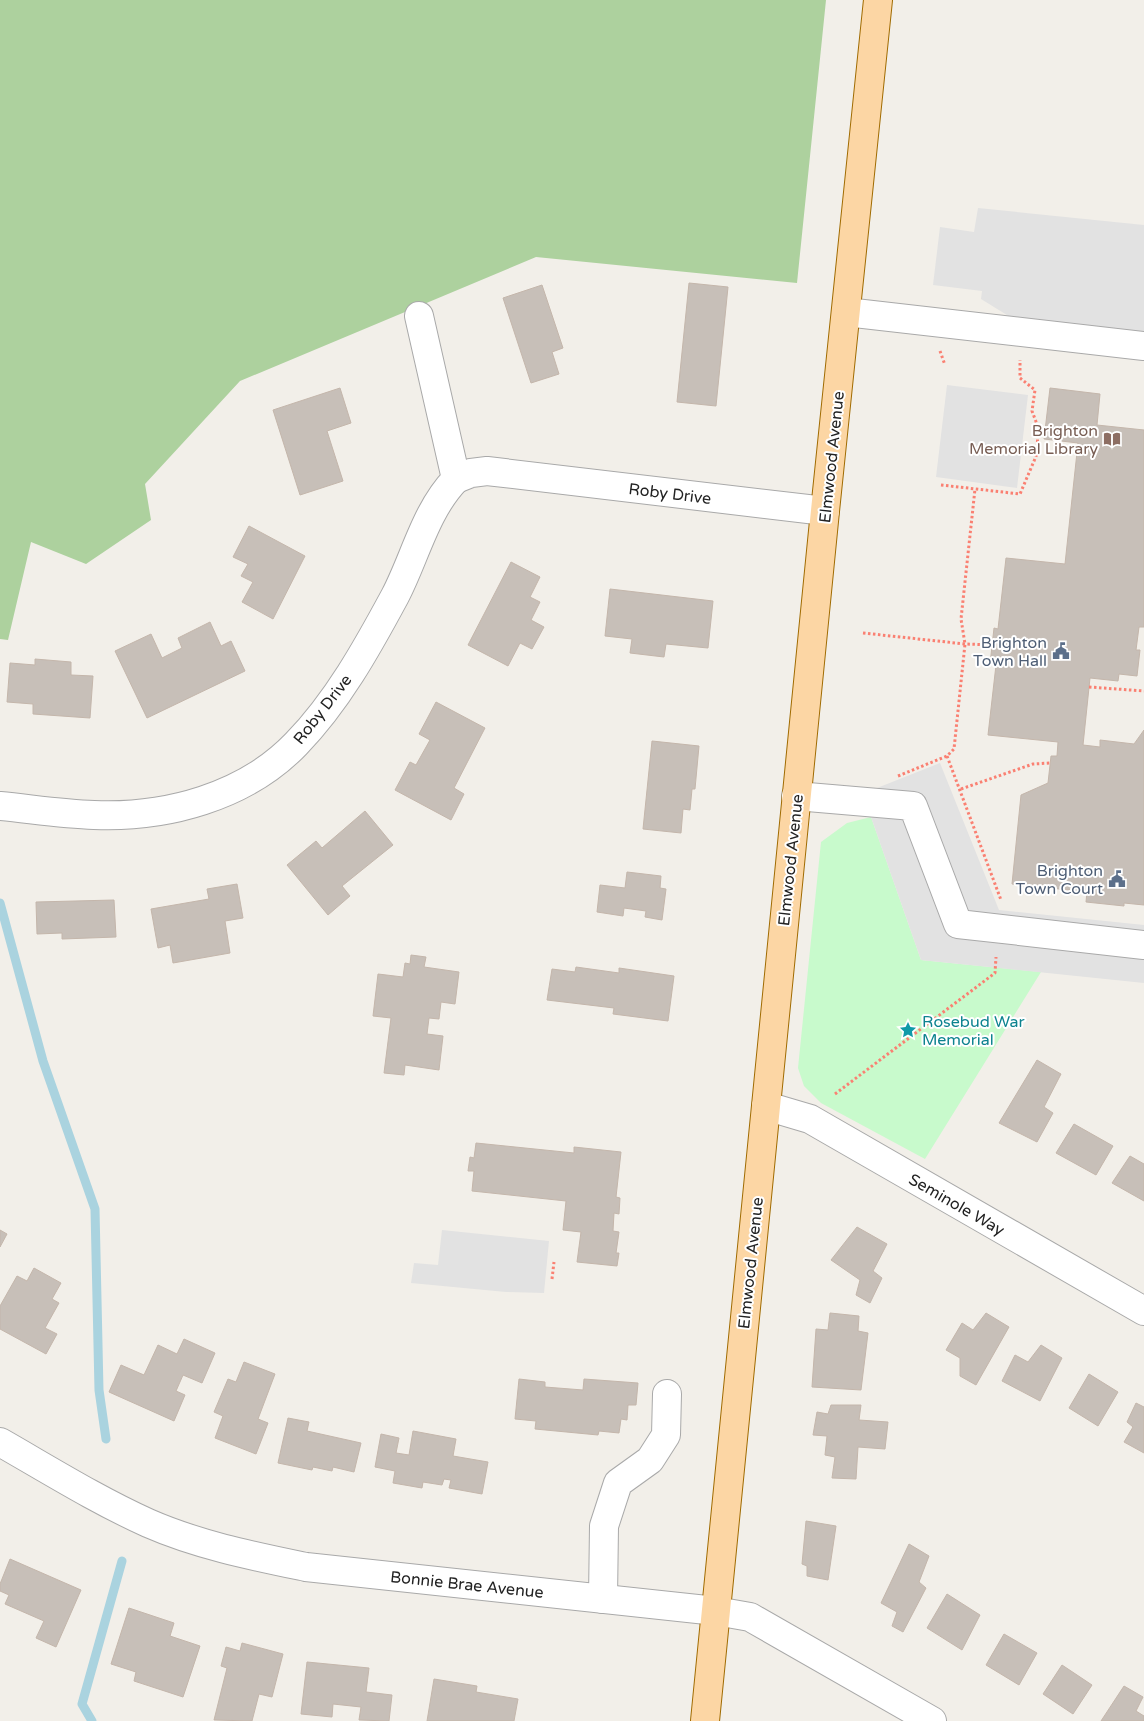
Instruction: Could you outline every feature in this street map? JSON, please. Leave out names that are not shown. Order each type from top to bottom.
[{"type":"main road","name":"Elmwood Avenue","points":[[704,1721],[796,796],[878,0]]},
{"type":"street","points":[[846,312],[1144,346]]},
{"type":"street","points":[[419,316],[456,479]]},
{"type":"street","name":"Roby Drive","points":[[0,806],[94,815],[134,814],[170,810],[208,799],[243,784],[271,766],[302,738],[348,678],[402,583],[432,512],[444,491],[456,479],[471,473],[501,472],[825,512]]},
{"type":"street","points":[[796,796],[913,806],[958,924],[1001,918],[1144,945]]},
{"type":"street","name":"Seminole Way","points":[[766,1106],[810,1119],[1144,1311]]},
{"type":"street","points":[[603,1599],[604,1526],[618,1483],[650,1460],[666,1435],[666,1394]]},
{"type":"street","name":"Bonnie Brae Avenue","points":[[0,1442],[106,1503],[150,1524],[243,1554],[306,1567],[716,1611],[750,1617],[932,1721]]},
{"type":"path","points":[[942,485],[1020,494],[1037,454],[1038,427],[1032,411],[1035,390],[1020,378],[1020,357]]},
{"type":"path","points":[[915,768],[947,756],[954,748],[964,644],[961,619],[976,489]]},
{"type":"path","points":[[863,633],[964,644],[992,645]]},
{"type":"path","points":[[1089,687],[1144,691]]},
{"type":"path","points":[[834,1094],[995,973],[1001,918],[961,789],[947,756]]},
{"type":"path","points":[[961,789],[1033,764],[1050,763]]},
{"type":"path","points":[[552,1279],[554,1262]]},
{"type":"green space","points":[[0,0],[826,0],[797,283],[536,257],[240,381],[145,484],[151,520],[86,564],[31,542],[8,640],[0,639]]},
{"type":"green space","points":[[871,817],[921,960],[1041,972],[925,1159],[821,1103],[804,1086],[798,1068],[821,842],[847,823]]},
{"type":"shaded area","points":[[978,208],[1144,225],[1144,334],[1015,320],[981,299],[982,291],[933,285],[940,227],[974,232]]},
{"type":"shaded area","points":[[947,385],[1028,395],[1017,488],[936,477]]},
{"type":"shaded area","points":[[940,763],[999,910],[1144,925],[1144,983],[921,960],[871,817],[877,788]]},
{"type":"shaded area","points":[[442,1230],[549,1241],[544,1293],[506,1292],[411,1283],[414,1263],[438,1265]]},
{"type":"building","points":[[689,283],[728,287],[716,406],[677,402]]},
{"type":"building","points":[[542,285],[563,348],[552,352],[559,374],[531,383],[503,298]]},
{"type":"building","points":[[340,388],[351,423],[327,431],[343,481],[300,495],[273,410]]},
{"type":"building","points":[[1050,388],[1100,394],[1097,425],[1144,430],[1144,627],[1139,627],[1136,650],[1140,650],[1137,676],[1119,674],[1118,681],[1090,678],[1083,745],[1100,747],[1100,740],[1134,744],[1144,730],[1144,905],[1124,903],[1124,906],[1086,902],[1087,892],[1012,884],[1021,795],[1048,783],[1051,756],[1057,756],[1058,742],[988,735],[996,665],[990,664],[994,628],[998,629],[1006,558],[1065,564],[1078,443],[1044,439]]},
{"type":"building","points":[[249,526],[305,556],[273,619],[242,602],[253,582],[241,576],[248,564],[233,557]]},
{"type":"building","points":[[511,562],[540,577],[530,597],[540,602],[531,620],[544,627],[532,649],[520,643],[508,666],[468,645]]},
{"type":"building","points":[[610,589],[713,601],[708,648],[666,644],[664,657],[630,653],[632,639],[605,636]]},
{"type":"building","points":[[210,622],[221,646],[231,641],[245,671],[147,718],[115,651],[151,634],[162,658],[182,648],[178,638]]},
{"type":"building","points":[[35,659],[71,662],[71,675],[93,676],[90,718],[33,714],[33,704],[7,702],[10,663],[35,665]]},
{"type":"building","points":[[436,702],[485,728],[454,788],[464,794],[451,820],[395,790],[410,762],[416,765],[430,740],[419,734]]},
{"type":"building","points":[[652,741],[699,746],[695,789],[692,789],[690,810],[683,809],[681,833],[643,829]]},
{"type":"building","points":[[365,811],[393,845],[342,886],[350,896],[328,915],[287,865],[316,841],[322,848]]},
{"type":"building","points":[[627,872],[661,876],[660,888],[666,889],[662,920],[645,917],[646,911],[624,908],[623,916],[597,912],[600,885],[625,888]]},
{"type":"building","points":[[237,884],[243,918],[225,921],[230,953],[173,963],[170,945],[158,948],[151,909],[209,899],[207,889]]},
{"type":"building","points":[[114,900],[116,937],[62,939],[62,933],[37,934],[36,902]]},
{"type":"building","points":[[411,955],[426,957],[424,967],[459,972],[455,1004],[441,1002],[439,1019],[429,1018],[427,1034],[443,1036],[439,1070],[405,1065],[404,1075],[384,1073],[391,1018],[373,1016],[378,974],[403,977],[405,963],[410,964]]},
{"type":"building","points":[[576,967],[619,973],[619,968],[674,976],[668,1021],[613,1014],[614,1008],[547,1000],[552,969],[575,972]]},
{"type":"building","points":[[1037,1060],[1061,1074],[1044,1107],[1053,1113],[1037,1142],[999,1123]]},
{"type":"building","points":[[1074,1124],[1113,1146],[1096,1175],[1056,1153]]},
{"type":"building","points":[[476,1143],[574,1153],[574,1147],[621,1152],[616,1197],[620,1198],[619,1214],[614,1213],[613,1231],[619,1232],[616,1253],[619,1253],[617,1266],[577,1262],[581,1232],[563,1230],[566,1201],[472,1191],[474,1171],[468,1171],[470,1157],[474,1158]]},
{"type":"building","points":[[1130,1156],[1144,1164],[1144,1201],[1112,1183]]},
{"type":"building","points":[[857,1227],[887,1244],[873,1271],[882,1278],[870,1303],[856,1295],[860,1280],[831,1260]]},
{"type":"building","points":[[0,1230],[7,1234],[0,1247]]},
{"type":"building","points":[[34,1268],[61,1283],[52,1299],[59,1303],[45,1328],[57,1334],[46,1354],[0,1329],[0,1306],[17,1276],[27,1281]]},
{"type":"building","points":[[830,1313],[859,1316],[858,1331],[868,1333],[861,1390],[812,1387],[816,1329],[828,1330]]},
{"type":"building","points":[[986,1313],[1009,1327],[976,1385],[960,1376],[960,1358],[946,1350],[962,1323],[973,1330]]},
{"type":"building","points":[[184,1339],[215,1353],[202,1383],[183,1375],[176,1391],[185,1395],[174,1421],[109,1392],[121,1365],[144,1375],[158,1345],[177,1354]]},
{"type":"building","points":[[1041,1345],[1062,1358],[1040,1401],[1002,1381],[1015,1355],[1028,1362]]},
{"type":"building","points":[[244,1362],[275,1374],[258,1419],[268,1423],[256,1454],[215,1438],[223,1416],[214,1412],[228,1379],[236,1382]]},
{"type":"building","points":[[1089,1374],[1118,1392],[1098,1426],[1069,1408]]},
{"type":"building","points":[[519,1379],[545,1382],[545,1387],[583,1390],[584,1379],[638,1383],[636,1405],[628,1405],[627,1420],[621,1419],[619,1433],[599,1431],[598,1435],[535,1429],[536,1421],[515,1419]]},
{"type":"building","points":[[1136,1403],[1144,1407],[1144,1453],[1124,1442],[1133,1427],[1127,1422]]},
{"type":"building","points":[[831,1405],[861,1405],[859,1420],[888,1422],[885,1449],[858,1447],[856,1479],[832,1478],[835,1457],[825,1455],[827,1436],[813,1435],[817,1412],[828,1414]]},
{"type":"building","points":[[288,1418],[309,1422],[307,1431],[361,1443],[354,1472],[333,1467],[332,1471],[313,1467],[312,1470],[278,1463]]},
{"type":"building","points":[[413,1431],[456,1439],[453,1456],[488,1462],[482,1494],[449,1488],[451,1480],[444,1479],[442,1485],[423,1482],[422,1488],[393,1483],[395,1471],[375,1467],[381,1434],[399,1438],[396,1453],[409,1455]]},
{"type":"building","points":[[806,1521],[836,1526],[828,1580],[807,1576],[807,1566],[802,1564]]},
{"type":"building","points":[[909,1544],[929,1556],[919,1582],[926,1588],[903,1632],[892,1626],[897,1612],[881,1603]]},
{"type":"building","points":[[10,1559],[81,1590],[56,1647],[36,1638],[44,1621],[5,1604],[9,1595],[0,1591],[0,1584]]},
{"type":"building","points":[[947,1594],[980,1615],[962,1650],[927,1628]]},
{"type":"building","points":[[129,1608],[174,1623],[170,1636],[200,1646],[183,1697],[134,1681],[136,1672],[111,1664]]},
{"type":"building","points":[[1004,1634],[1037,1653],[1019,1685],[986,1665]]},
{"type":"building","points":[[242,1643],[283,1654],[272,1697],[259,1694],[252,1721],[214,1720],[227,1668],[221,1666],[226,1647],[240,1651]]},
{"type":"building","points":[[307,1662],[369,1668],[366,1692],[392,1695],[389,1721],[359,1720],[361,1707],[333,1704],[332,1717],[301,1714]]},
{"type":"building","points":[[1062,1665],[1092,1685],[1073,1714],[1043,1694]]},
{"type":"building","points":[[434,1679],[477,1686],[476,1692],[518,1699],[514,1721],[427,1721]]},
{"type":"building","points":[[1124,1686],[1143,1697],[1136,1711],[1144,1716],[1144,1721],[1101,1721]]},
{"type":"waterway","points":[[0,903],[43,1061],[95,1209],[99,1390],[106,1439]]},
{"type":"waterway","points":[[92,1721],[82,1704],[122,1561]]},
{"type":"place","name":"Brighton Memorial Library","points":[[1112,439]]},
{"type":"place","name":"Brighton Town Hall","points":[[1061,651]]},
{"type":"place","name":"Brighton Town Court","points":[[1117,879]]},
{"type":"place","name":"Rosebud War Memorial","points":[[908,1030]]}]
